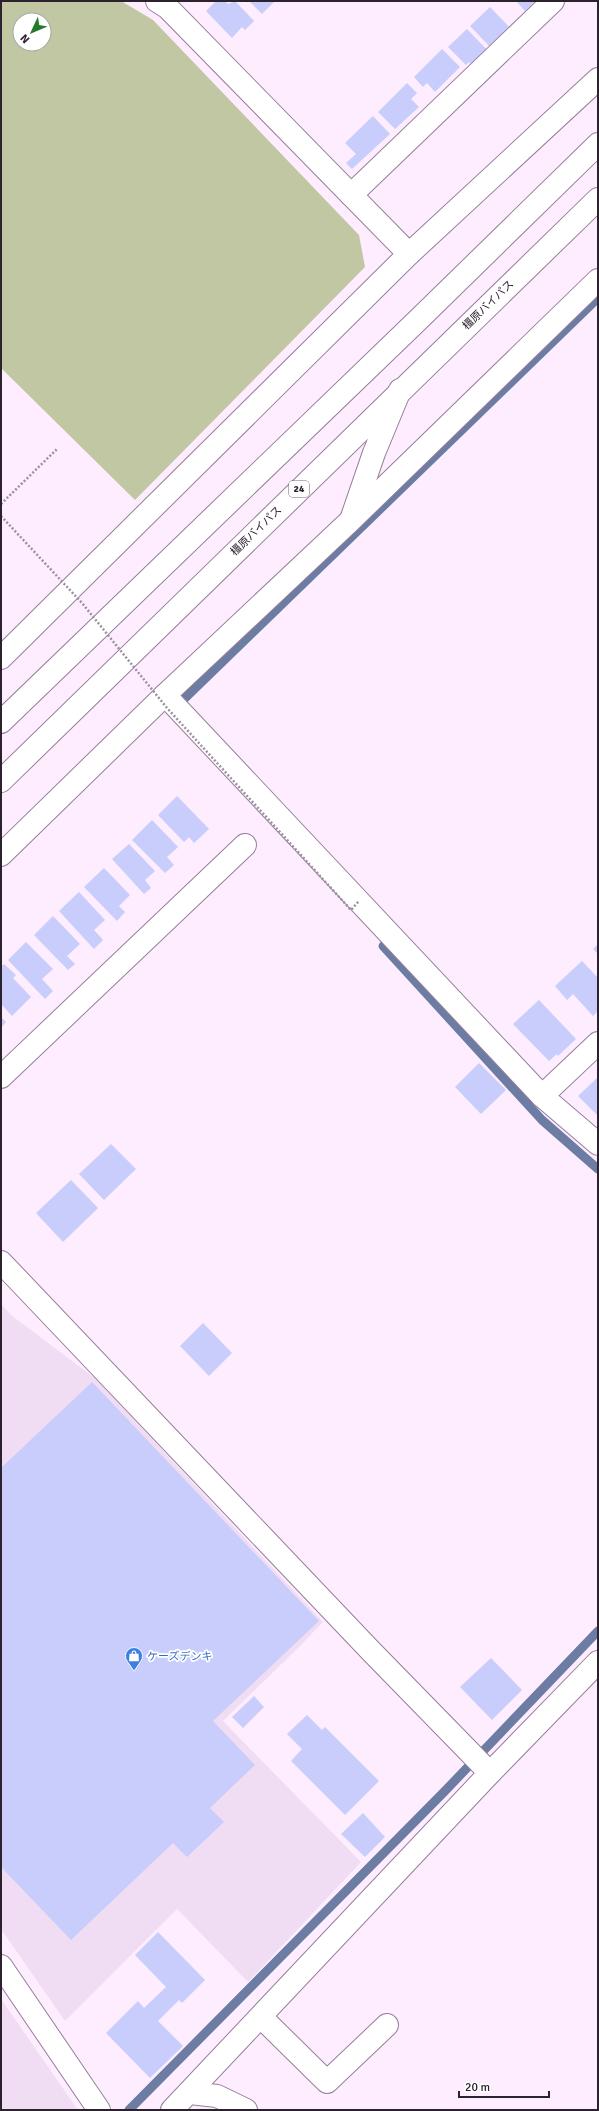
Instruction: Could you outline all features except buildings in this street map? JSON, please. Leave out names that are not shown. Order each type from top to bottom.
[{"type":"main road","points":[[351,195],[553,1]]},
{"type":"main road","points":[[167,3],[409,254]]},
{"type":"main road","points":[[1,658],[409,254],[598,79]]},
{"type":"main road","points":[[1,722],[419,319],[598,144]]},
{"type":"main road","name":"橿原バイパス","points":[[1,781],[401,389],[598,199]]},
{"type":"main road","points":[[1,855],[165,695],[350,521],[598,280]]},
{"type":"main road","points":[[350,521],[374,453],[401,389]]},
{"type":"main road","points":[[165,695],[542,1096],[598,1144]]},
{"type":"main road","points":[[1,1077],[245,845]]},
{"type":"main road","points":[[542,1096],[598,1043]]},
{"type":"main road","points":[[1,1262],[363,1643],[490,1773]]},
{"type":"main road","points":[[172,2110],[190,2093],[490,1773],[598,1662]]},
{"type":"main road","points":[[1,1966],[99,2110]]},
{"type":"main road","points":[[261,2017],[327,2082],[387,2025]]},
{"type":"main road","points":[[190,2093],[217,2096],[246,2110]]},
{"type":"path","points":[[1,504],[58,448]]},
{"type":"path","points":[[1,516],[82,604],[167,708],[351,910],[359,902]]},
{"type":"shaded area","name":"ケーズデンキ","points":[[1,1304],[11,1315],[96,1379],[323,1622],[223,1721],[361,1862],[248,1982],[177,1909],[65,2021],[1,1929]]},
{"type":"shaded area","points":[[1,1999],[78,2110],[1,2110]]},
{"type":"green space","points":[[1,1],[121,1],[153,20],[359,235],[365,267],[135,500],[1,368]]},
{"type":"waterway","points":[[182,701],[598,298]]},
{"type":"waterway","points":[[383,946],[542,1120],[598,1169]]},
{"type":"waterway","points":[[129,2110],[443,1793],[598,1631]]},
{"type":"place","name":"ケーズデンキ","points":[[134,1671]]}]
